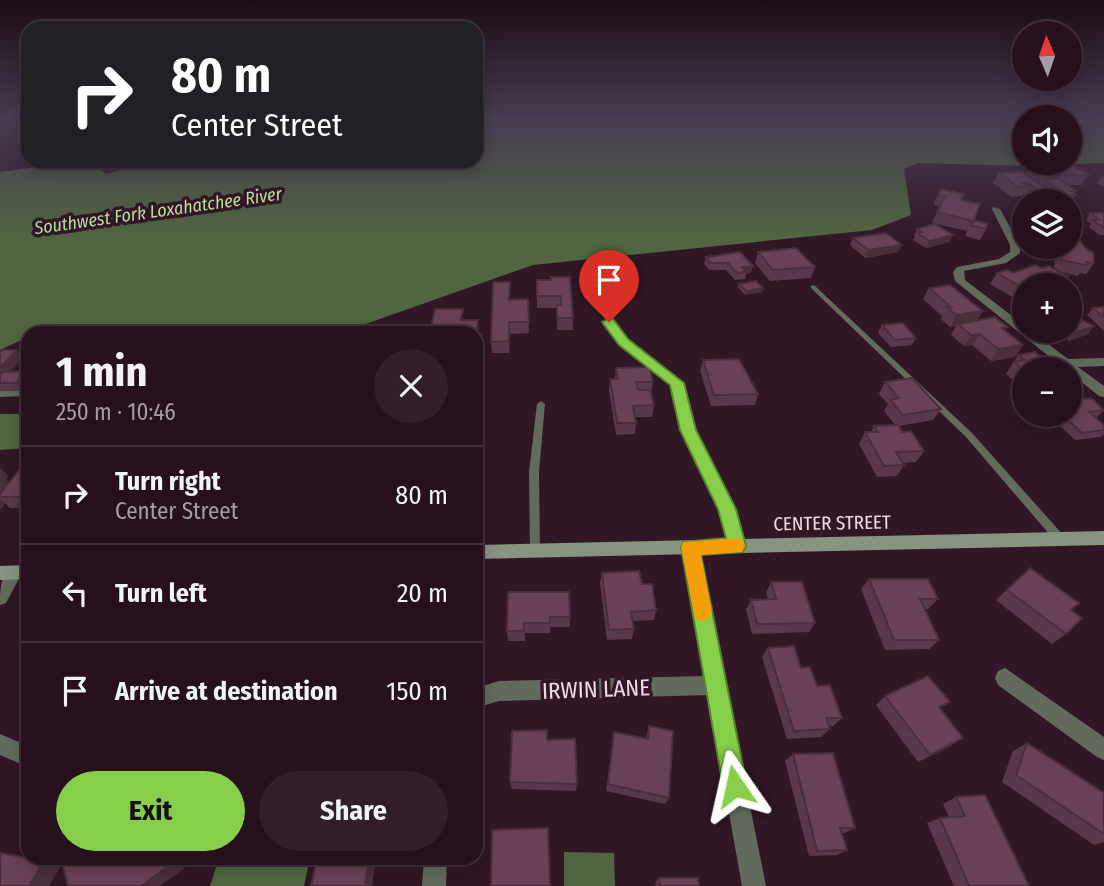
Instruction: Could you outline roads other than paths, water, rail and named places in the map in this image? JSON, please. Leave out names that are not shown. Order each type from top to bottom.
[{"type":"street","points":[[996,209],[1015,245],[1015,253],[1002,261],[961,269],[958,276],[965,285],[1057,357]]},
{"type":"street","points":[[1082,363],[1104,362]]},
{"type":"street","points":[[1082,376],[1104,393]]},
{"type":"street","points":[[0,393],[21,393]]},
{"type":"street","name":"CENTER STREET","points":[[483,552],[1104,538]]},
{"type":"street","points":[[690,547],[754,886]]},
{"type":"street","points":[[0,597],[14,573]]},
{"type":"street","points":[[1006,678],[1104,750]]},
{"type":"street","name":"IRWIN LANE","points":[[483,696],[499,691],[716,685]]},
{"type":"street","points":[[0,744],[21,754]]},
{"type":"street","points":[[434,886],[436,865]]},
{"type":"lane","points":[[813,287],[969,435],[1060,539]]},
{"type":"lane","points":[[609,322],[623,342],[677,383],[688,430],[727,509],[737,546]]},
{"type":"lane","points":[[535,551],[534,472],[541,404]]},
{"type":"water","name":"Southwest Fork Loxahatchee River","points":[[483,158],[1012,158],[1012,166],[918,163],[904,169],[911,215],[872,230],[533,265],[363,325],[21,326],[21,340],[0,350],[0,172],[30,168],[98,168],[106,174],[129,168],[483,168]]},
{"type":"water","points":[[1082,158],[1104,158],[1104,163],[1082,164]]},
{"type":"water","points":[[0,414],[21,414],[21,448],[0,450]]},
{"type":"water","points":[[564,852],[614,853],[615,886],[564,886]]},
{"type":"water","points":[[217,865],[308,865],[304,886],[210,886]]}]
